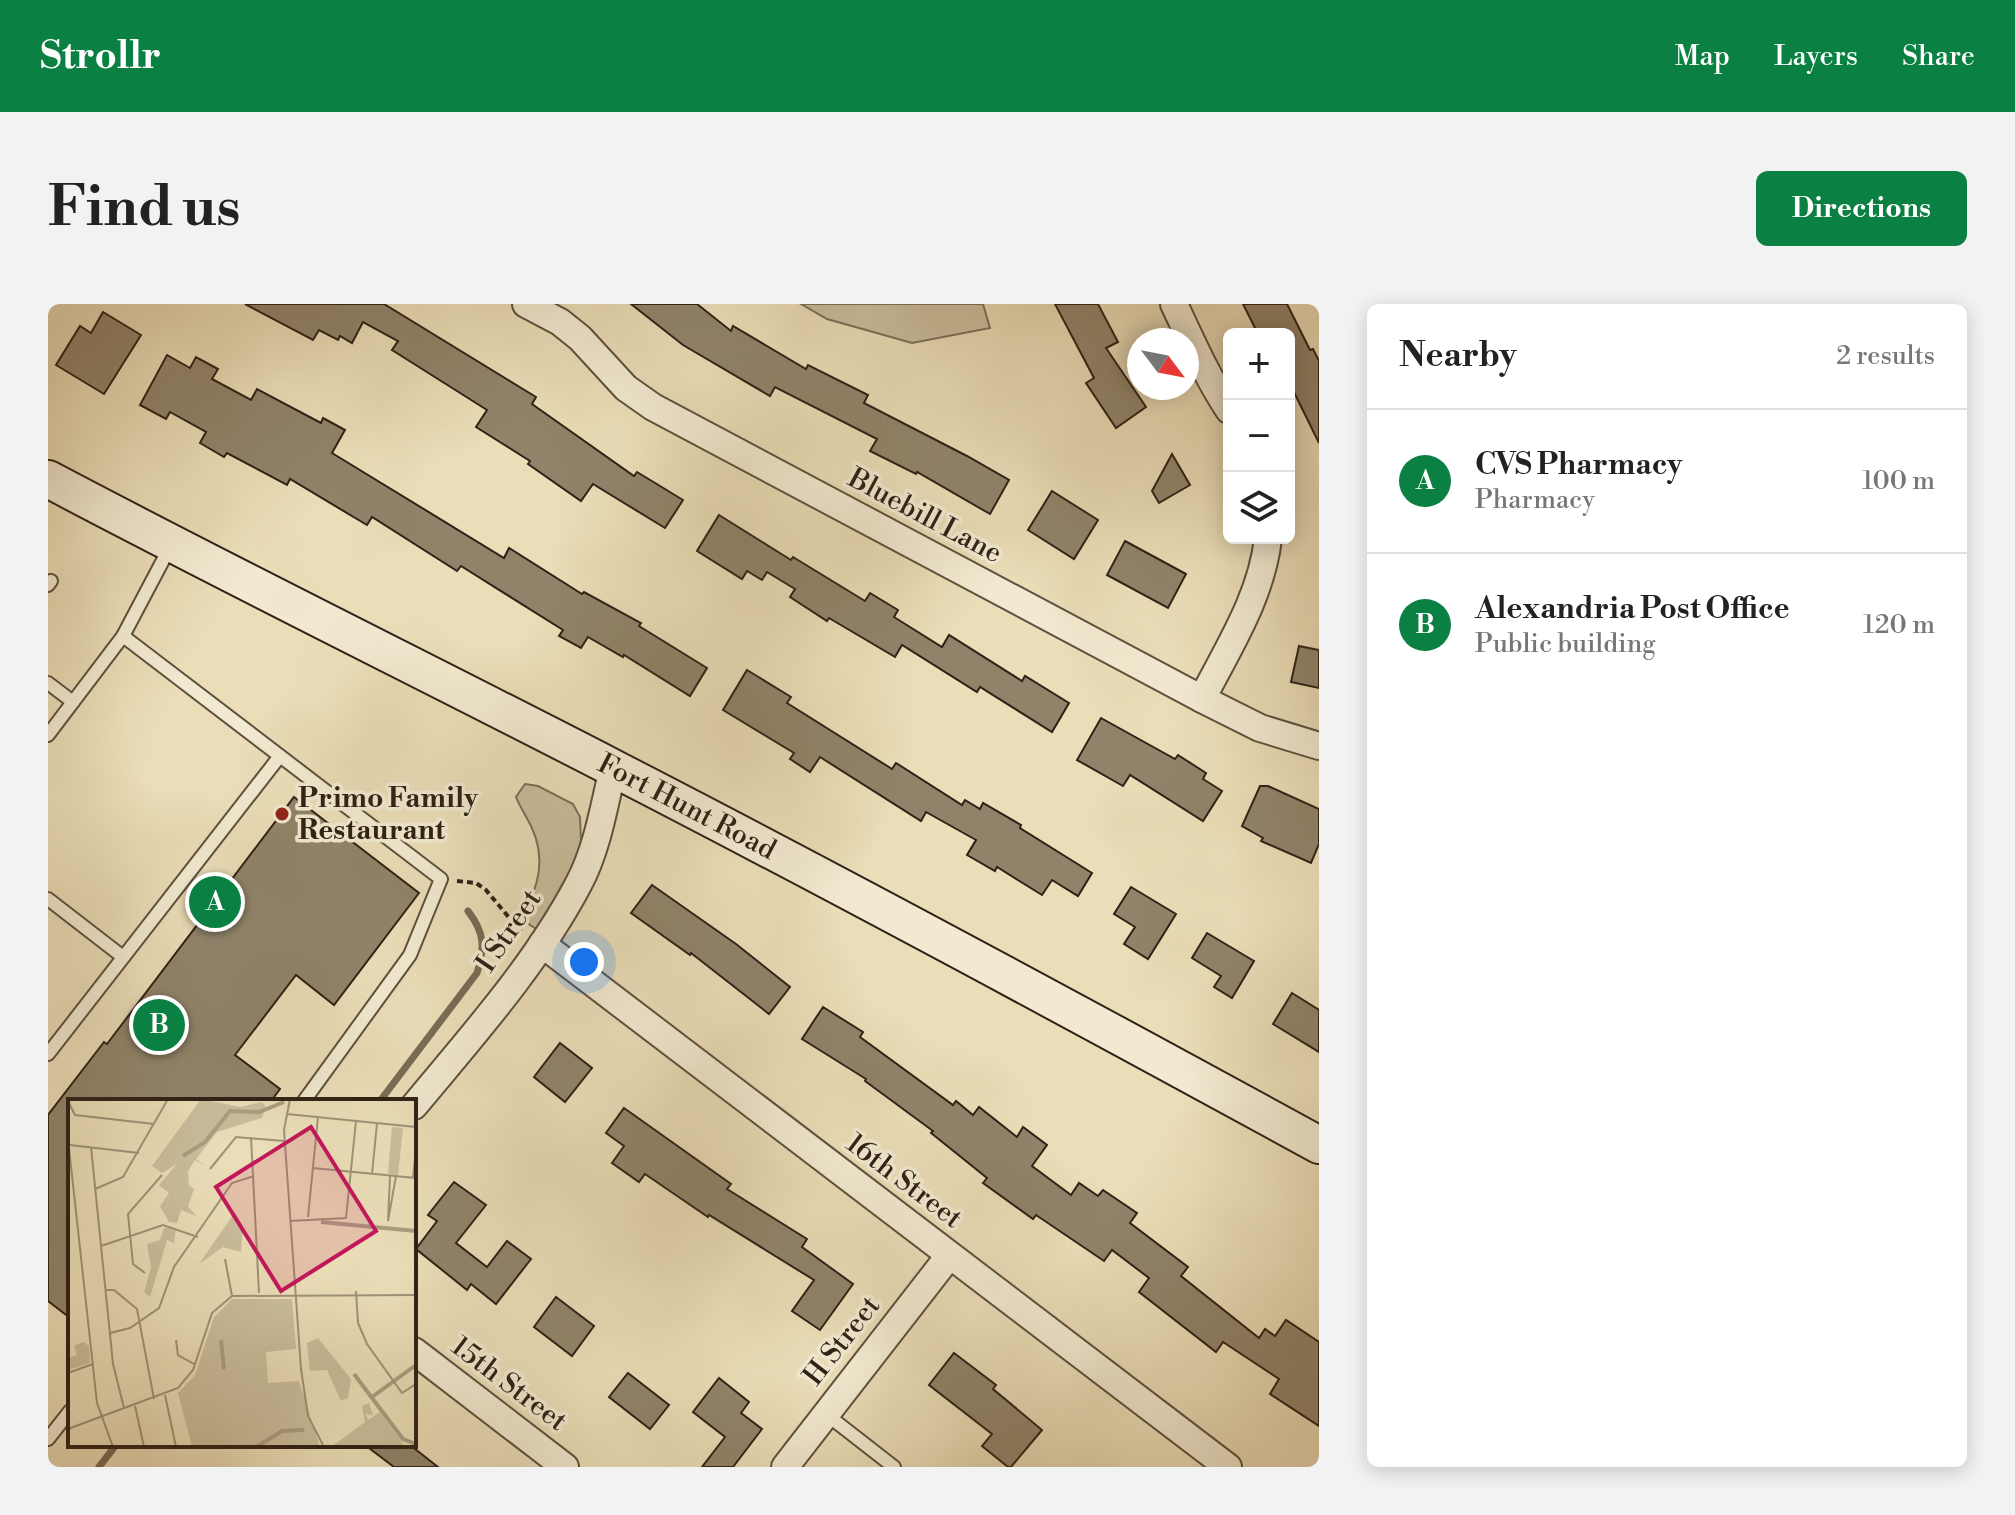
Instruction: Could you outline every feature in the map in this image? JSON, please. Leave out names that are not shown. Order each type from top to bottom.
[{"type":"main road","name":"Fort Hunt Road","points":[[48,479],[613,768],[1040,992],[1319,1145]]},
{"type":"street","name":"Bluebill Lane","points":[[526,304],[560,322],[580,338],[626,388],[653,407],[1202,699],[1260,728],[1319,746]]},
{"type":"street","points":[[1174,304],[1223,401]]},
{"type":"street","points":[[1202,699],[1260,579],[1267,544]]},
{"type":"street","name":"I Street","points":[[416,1104],[492,1012],[579,884],[595,844],[613,768]]},
{"type":"street","name":"16th Street","points":[[541,944],[1228,1467]]},
{"type":"street","name":"H Street","points":[[785,1467],[949,1256]]},
{"type":"street","name":"15th Street","points":[[416,1353],[565,1467]]},
{"type":"lane","points":[[48,735],[123,636],[172,545]]},
{"type":"lane","points":[[123,636],[441,879],[410,955],[305,1099]]},
{"type":"lane","points":[[48,683],[73,702]]},
{"type":"lane","points":[[48,1054],[280,756]]},
{"type":"lane","points":[[48,899],[123,957]]},
{"type":"lane","points":[[48,1439],[68,1414]]},
{"type":"lane","points":[[826,1414],[894,1467]]},
{"type":"path","points":[[441,879],[481,886],[520,931],[541,944]]},
{"type":"shaded area","points":[[801,304],[983,304],[990,328],[912,343],[827,319]]},
{"type":"shaded area","points":[[525,784],[538,786],[573,804],[580,817],[581,841],[577,866],[538,930],[523,918],[539,872],[536,838],[516,797]]},
{"type":"building","points":[[245,304],[384,304],[536,397],[532,404],[634,476],[637,472],[683,500],[665,528],[593,484],[581,501],[528,464],[530,461],[476,427],[487,410],[392,350],[398,341],[363,322],[352,343],[319,330],[313,340]]},
{"type":"building","points":[[631,304],[697,304],[731,331],[733,326],[806,369],[808,365],[868,395],[864,403],[1009,480],[990,514],[917,472],[870,451],[877,439],[775,387],[770,396],[683,345]]},
{"type":"building","points":[[1055,304],[1098,304],[1118,342],[1106,348],[1127,379],[1127,400],[1141,400],[1146,407],[1116,428],[1086,383],[1094,378]]},
{"type":"building","points":[[1243,304],[1287,304],[1310,350],[1313,349],[1319,361],[1319,443],[1295,394],[1295,328],[1255,328]]},
{"type":"building","points":[[103,312],[141,335],[104,394],[56,365],[80,326],[91,333]]},
{"type":"building","points":[[167,355],[190,368],[196,357],[218,369],[212,379],[251,400],[257,389],[321,423],[323,418],[345,430],[332,453],[504,558],[509,548],[582,594],[584,592],[641,623],[639,626],[707,668],[690,696],[624,655],[588,637],[581,648],[559,636],[563,630],[461,566],[457,571],[372,517],[367,525],[290,479],[287,485],[227,453],[224,457],[200,443],[206,432],[170,412],[166,419],[140,405]]},
{"type":"building","points":[[1172,454],[1190,485],[1159,503],[1152,491]]},
{"type":"building","points":[[1052,491],[1098,520],[1074,559],[1028,530]]},
{"type":"building","points":[[719,515],[865,601],[870,593],[898,610],[894,617],[942,647],[949,635],[1022,681],[1025,676],[1069,703],[1052,732],[980,687],[977,692],[902,645],[895,657],[829,618],[827,621],[790,597],[795,589],[767,572],[762,580],[747,571],[742,579],[697,551]]},
{"type":"building","points":[[1125,541],[1186,574],[1168,608],[1107,575]]},
{"type":"building","points":[[1299,646],[1319,650],[1319,688],[1291,682]]},
{"type":"building","points":[[747,670],[791,697],[787,703],[892,769],[896,763],[962,805],[965,800],[980,809],[983,803],[1092,873],[1078,896],[1052,880],[1042,895],[997,867],[995,871],[967,855],[976,840],[926,812],[921,821],[820,757],[810,772],[790,759],[794,753],[723,710]]},
{"type":"building","points":[[1101,718],[1175,759],[1178,755],[1206,773],[1203,779],[1222,791],[1203,821],[1130,775],[1123,786],[1077,760]]},
{"type":"building","points":[[1260,786],[1268,786],[1319,809],[1319,844],[1311,863],[1261,841],[1263,838],[1242,826]]},
{"type":"building","points":[[294,797],[419,893],[334,1005],[296,975],[235,1055],[280,1089],[272,1099],[68,1099],[68,1316],[48,1301],[48,1115],[104,1042],[107,1044]]},
{"type":"building","points":[[652,885],[736,944],[790,987],[769,1014],[691,953],[631,913]]},
{"type":"building","points":[[1131,887],[1176,914],[1148,959],[1124,944],[1135,927],[1114,914]]},
{"type":"building","points":[[1207,933],[1254,961],[1232,998],[1214,987],[1221,976],[1192,958]]},
{"type":"building","points":[[1292,993],[1319,1010],[1319,1052],[1273,1024]]},
{"type":"building","points":[[823,1007],[863,1032],[860,1037],[953,1105],[956,1101],[973,1115],[979,1107],[1017,1137],[1023,1127],[1047,1145],[1032,1166],[1071,1195],[1079,1183],[1098,1196],[1103,1190],[1137,1213],[1130,1223],[1188,1267],[1181,1276],[1259,1338],[1265,1329],[1275,1336],[1286,1320],[1319,1342],[1319,1426],[1270,1394],[1279,1379],[1223,1342],[1216,1352],[1139,1292],[1149,1278],[1112,1250],[1104,1261],[1036,1215],[1033,1219],[983,1183],[987,1178],[931,1133],[933,1131],[866,1079],[802,1039]]},
{"type":"building","points":[[560,1043],[592,1068],[565,1102],[534,1077]]},
{"type":"building","points":[[624,1108],[731,1184],[727,1189],[807,1239],[802,1247],[853,1284],[820,1330],[792,1311],[814,1280],[708,1217],[645,1174],[639,1182],[612,1163],[624,1146],[606,1133]]},
{"type":"building","points":[[454,1182],[486,1205],[456,1243],[487,1267],[507,1241],[531,1259],[496,1304],[471,1284],[467,1290],[416,1249],[437,1221],[428,1215]]},
{"type":"building","points":[[556,1297],[594,1326],[572,1356],[534,1327]]},
{"type":"building","points":[[954,1353],[996,1385],[993,1389],[1042,1430],[1011,1467],[982,1446],[992,1434],[929,1385]]},
{"type":"building","points":[[628,1373],[669,1405],[650,1429],[609,1397]]},
{"type":"building","points":[[719,1378],[749,1402],[741,1413],[762,1429],[733,1467],[702,1467],[725,1437],[693,1412]]},
{"type":"building","points":[[368,1447],[413,1447],[438,1467],[394,1467]]},
{"type":"waterway","points":[[382,1099],[477,973],[482,941],[478,926],[468,911]]},
{"type":"waterway","points":[[99,1467],[114,1447]]},
{"type":"place","name":"Primo Family Restaurant","points":[[282,814]]},
{"type":"place","name":"CVS Pharmacy","points":[[215,902]]},
{"type":"place","name":"Alexandria Post Office","points":[[159,1025]]}]
